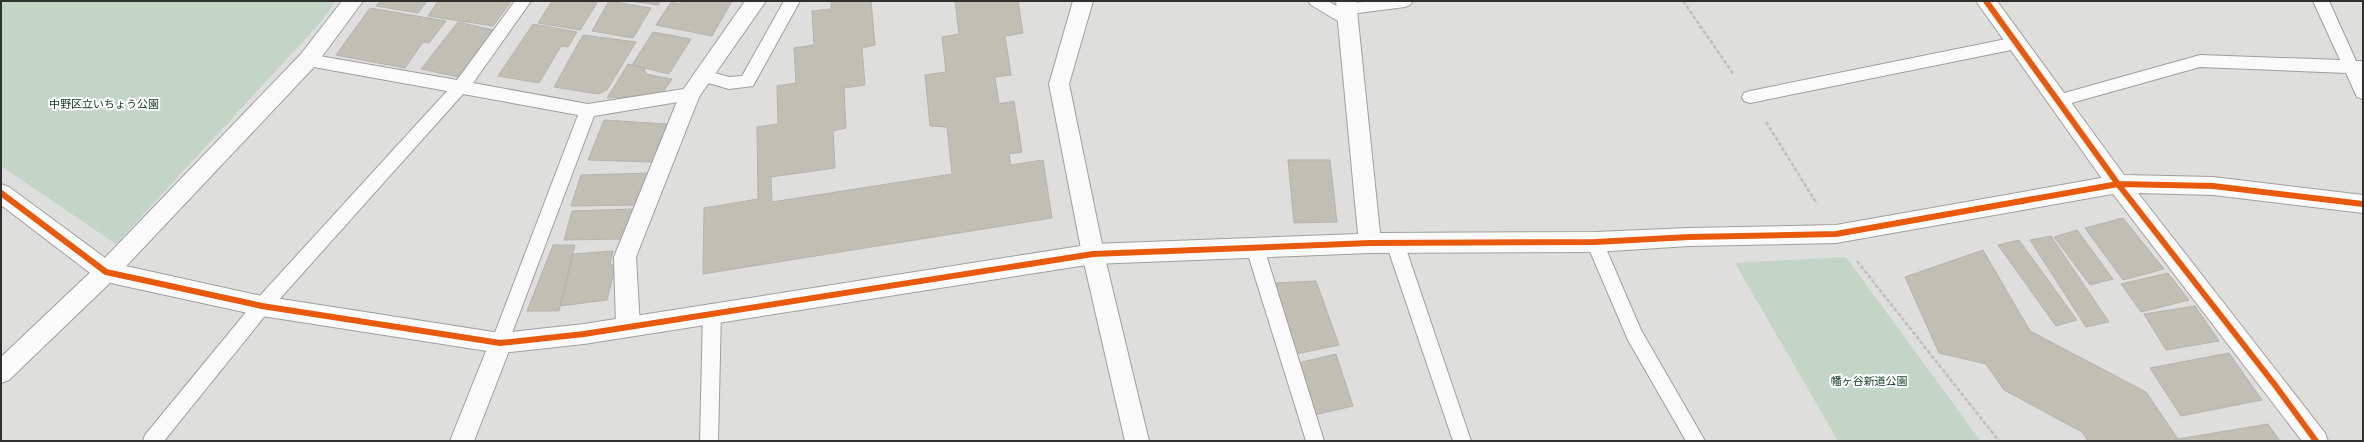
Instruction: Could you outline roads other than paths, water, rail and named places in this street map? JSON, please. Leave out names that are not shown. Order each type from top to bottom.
[{"type":"street","points":[[1,372],[106,272],[308,60],[353,1]]},
{"type":"street","points":[[628,326],[625,257],[690,94],[756,1]]},
{"type":"street","points":[[1083,1],[1059,84],[1093,254],[1137,441]]},
{"type":"street","points":[[1986,1],[2118,184],[2275,385],[2316,441]]},
{"type":"street","points":[[1347,11],[1370,243]]},
{"type":"street","points":[[1,193],[106,272],[262,306],[500,343],[584,334],[712,312],[1093,254],[1370,243],[1595,242],[1689,237],[1836,234],[2118,184],[2213,186],[2363,204]]},
{"type":"street","points":[[462,441],[500,343]]},
{"type":"lane","points":[[152,441],[262,306],[461,86],[523,1]]},
{"type":"lane","points":[[704,76],[729,84],[747,82],[792,1]]},
{"type":"lane","points":[[1316,1],[1347,11],[1405,1]]},
{"type":"lane","points":[[2321,1],[2357,66],[2363,92]]},
{"type":"lane","points":[[1750,97],[2016,43]]},
{"type":"lane","points":[[308,60],[461,86],[588,110],[690,94]]},
{"type":"lane","points":[[2057,101],[2200,61],[2357,66]]},
{"type":"lane","points":[[500,343],[588,110]]},
{"type":"lane","points":[[1595,242],[1634,334],[1696,441]]},
{"type":"lane","points":[[1395,243],[1462,441]]},
{"type":"lane","points":[[1256,248],[1315,441]]},
{"type":"lane","points":[[709,441],[712,312]]},
{"type":"park label","name":"中野区立いちょう公園","points":[[104,105]]},
{"type":"park label","name":"幡ヶ谷新道公園","points":[[1869,382]]}]
